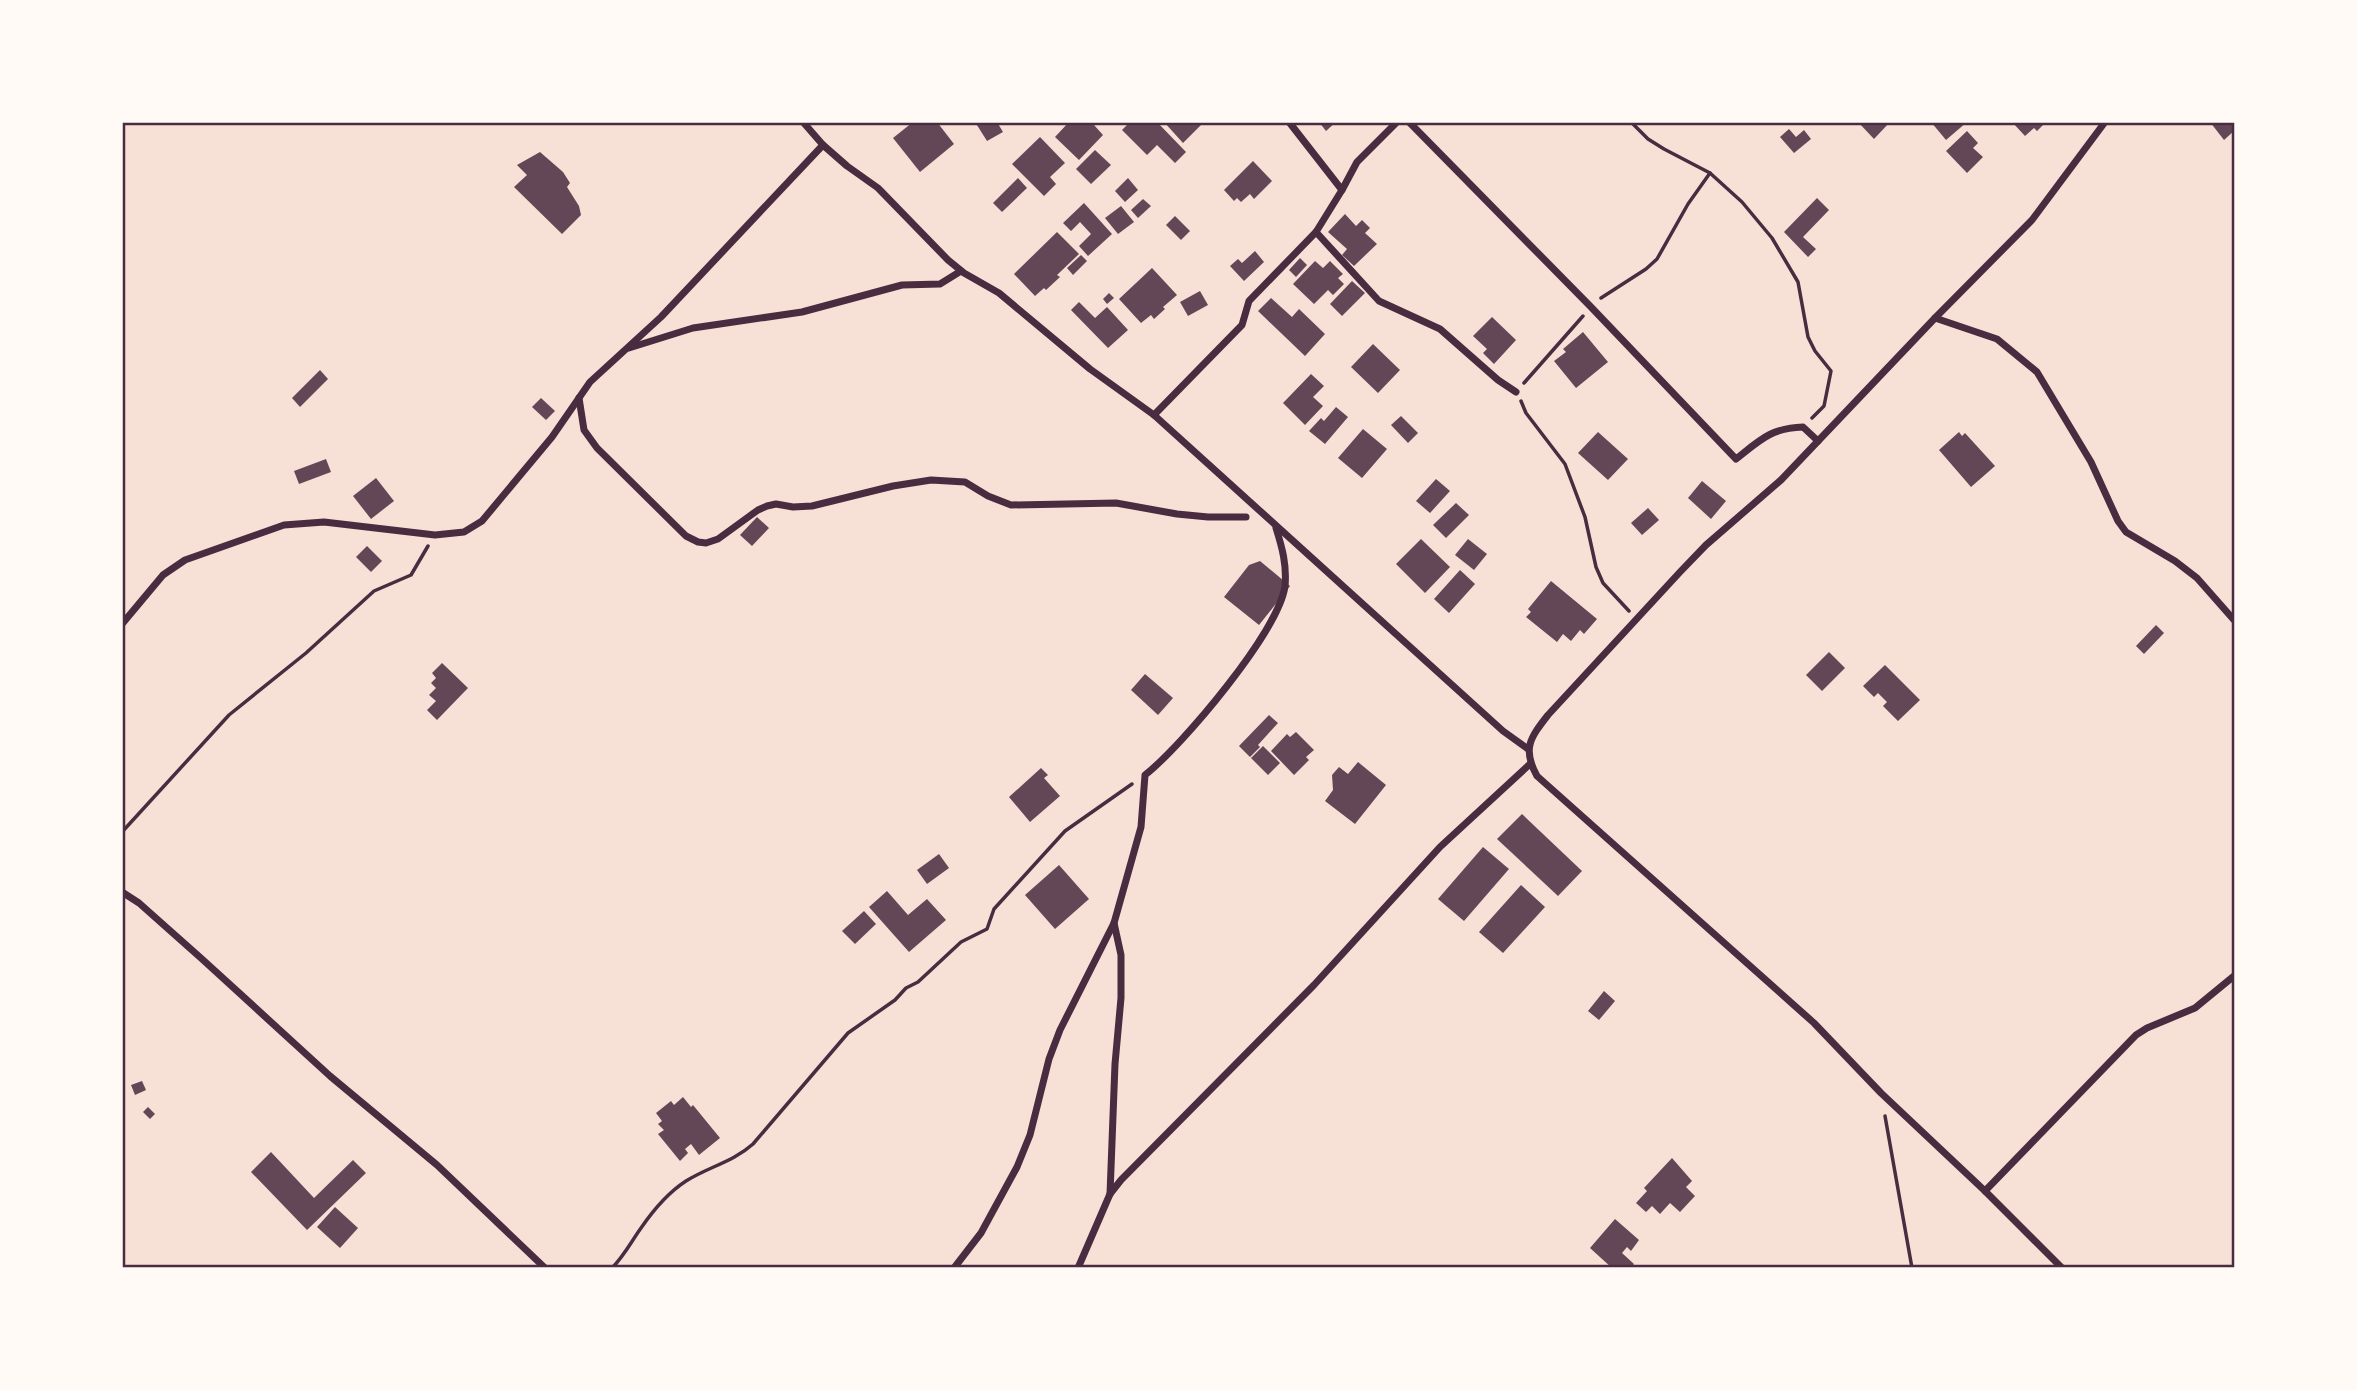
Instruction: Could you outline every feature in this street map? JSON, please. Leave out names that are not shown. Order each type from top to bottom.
[{"type":"street","points":[[803,122],[823,145],[878,188],[948,260],[961,271],[999,293],[1090,369],[1154,415],[1503,731],[1528,749]]},
{"type":"street","points":[[1289,122],[1342,190]]},
{"type":"street","points":[[1154,415],[1242,326],[1249,301],[1316,232],[1357,162],[1396,122]]},
{"type":"street","points":[[1409,122],[1736,459],[1782,428],[1803,427],[1818,441]]},
{"type":"street","points":[[2062,1268],[1881,1093],[1814,1023],[1537,776],[1530,764],[1528,749],[1534,733],[1548,715],[1706,545],[1781,480],[2032,220],[2105,122]]},
{"type":"street","points":[[122,624],[163,575],[185,560],[284,525],[324,522],[435,536],[464,532],[482,521],[552,437],[590,382],[661,317],[823,145]]},
{"type":"street","points":[[1316,232],[1379,301],[1440,329],[1516,393]]},
{"type":"street","points":[[625,350],[693,328],[802,312],[902,285],[940,284],[961,271]]},
{"type":"street","points":[[1935,318],[1997,338],[2037,372],[2091,462],[2118,521],[2126,532],[2191,573],[2235,620]]},
{"type":"street","points":[[579,397],[584,430],[597,449],[686,536],[698,542],[718,540],[767,506],[812,506],[893,486],[931,480],[965,482],[988,496],[1011,505],[1116,503],[1187,515],[1236,518],[1246,516]]},
{"type":"street","points":[[954,1268],[981,1233],[1017,1167],[1030,1135],[1049,1059],[1060,1030],[1114,923],[1141,827],[1145,775],[1231,680],[1281,602],[1285,585],[1285,558],[1276,527]]},
{"type":"street","points":[[1078,1268],[1110,1195],[1142,1157],[1314,985],[1440,847],[1530,764]]},
{"type":"street","points":[[122,892],[139,903],[330,1076],[437,1165],[545,1268]]},
{"type":"street","points":[[1110,1195],[1121,976],[1121,954],[1114,923]]},
{"type":"street","points":[[1985,1191],[2136,1035],[2182,1015],[2235,976]]},
{"type":"path","points":[[1631,122],[1648,139],[1710,173],[1742,202],[1772,238],[1798,282],[1808,337],[1831,372],[1825,406],[1803,427]]},
{"type":"path","points":[[1637,618],[1602,583],[1585,517],[1565,464],[1526,413],[1516,393],[1591,307],[1657,260],[1688,204],[1710,173]]},
{"type":"path","points":[[122,832],[229,715],[306,653],[374,591],[411,575],[435,536]]},
{"type":"path","points":[[612,1268],[660,1205],[686,1181],[739,1156],[848,1033],[895,1000],[906,988],[918,982],[961,942],[988,929],[994,909],[1065,831],[1145,775]]},
{"type":"path","points":[[1881,1093],[1912,1268]]},
{"type":"building","points":[[913,122],[937,122],[954,144],[920,172],[893,138]]},
{"type":"building","points":[[975,122],[997,122],[1003,132],[987,141]]},
{"type":"building","points":[[1069,122],[1097,122],[1094,125],[1103,135],[1079,160],[1055,137]]},
{"type":"building","points":[[1130,122],[1157,122],[1186,152],[1175,163],[1157,145],[1147,155],[1122,130]]},
{"type":"building","points":[[1164,122],[1204,122],[1183,143]]},
{"type":"building","points":[[1319,122],[1336,122],[1326,131]]},
{"type":"building","points":[[1858,122],[1890,122],[1874,139]]},
{"type":"building","points":[[1931,122],[1967,122],[1946,140]]},
{"type":"building","points":[[2012,122],[2046,122],[2037,131],[2034,128],[2025,136]]},
{"type":"building","points":[[2210,122],[2234,122],[2234,131],[2224,140]]},
{"type":"building","points":[[1789,129],[1796,137],[1804,130],[1811,139],[1794,153],[1780,137]]},
{"type":"building","points":[[1967,131],[1978,143],[1973,148],[1983,157],[1967,173],[1946,151]]},
{"type":"building","points":[[1040,137],[1065,163],[1050,177],[1056,184],[1044,196],[1012,164]]},
{"type":"building","points":[[1095,150],[1111,165],[1091,184],[1076,169]]},
{"type":"building","points":[[540,152],[563,172],[570,183],[567,187],[579,206],[581,215],[562,234],[514,187],[527,175],[517,165]]},
{"type":"building","points":[[1253,161],[1272,181],[1254,199],[1250,194],[1241,202],[1237,198],[1234,201],[1224,190]]},
{"type":"building","points":[[1018,178],[1027,188],[1002,212],[993,203]]},
{"type":"building","points":[[1128,178],[1138,190],[1125,202],[1115,191]]},
{"type":"building","points":[[1817,198],[1829,210],[1803,237],[1816,249],[1808,257],[1784,232]]},
{"type":"building","points":[[1143,199],[1151,206],[1138,218],[1131,210]]},
{"type":"building","points":[[1084,203],[1112,234],[1088,256],[1079,246],[1091,234],[1080,222],[1071,231],[1063,223]]},
{"type":"building","points":[[1121,206],[1134,222],[1118,234],[1105,218]]},
{"type":"building","points":[[1345,214],[1356,226],[1362,220],[1370,228],[1365,233],[1377,244],[1354,266],[1342,255],[1347,249],[1328,232]]},
{"type":"building","points":[[1175,216],[1190,231],[1181,240],[1166,225]]},
{"type":"building","points":[[1057,232],[1079,254],[1057,275],[1060,277],[1035,296],[1014,274]]},
{"type":"building","points":[[1255,251],[1264,262],[1244,281],[1230,266],[1238,259],[1242,263]]},
{"type":"building","points":[[1081,255],[1087,261],[1073,275],[1067,268]]},
{"type":"building","points":[[1300,258],[1307,265],[1296,277],[1289,270]]},
{"type":"building","points":[[1315,261],[1323,268],[1330,261],[1343,274],[1338,278],[1344,284],[1333,295],[1328,290],[1314,304],[1293,284]]},
{"type":"building","points":[[1152,268],[1177,295],[1154,319],[1151,315],[1141,323],[1119,299]]},
{"type":"building","points":[[1352,281],[1365,293],[1342,316],[1330,304]]},
{"type":"building","points":[[1200,291],[1208,305],[1188,316],[1180,302]]},
{"type":"building","points":[[1109,293],[1114,298],[1107,304],[1103,299]]},
{"type":"building","points":[[1271,298],[1292,317],[1299,309],[1325,334],[1305,356],[1258,311]]},
{"type":"building","points":[[1079,302],[1095,318],[1107,307],[1128,330],[1108,348],[1071,310]]},
{"type":"building","points":[[1492,317],[1516,340],[1494,364],[1483,353],[1487,349],[1473,336]]},
{"type":"building","points":[[1583,332],[1608,362],[1576,388],[1554,361],[1566,352],[1563,349]]},
{"type":"building","points":[[1373,344],[1400,370],[1378,393],[1351,367]]},
{"type":"building","points":[[320,370],[328,379],[300,407],[292,398]]},
{"type":"building","points":[[1311,374],[1324,386],[1313,397],[1323,406],[1305,425],[1283,403]]},
{"type":"building","points":[[541,398],[555,411],[546,420],[532,407]]},
{"type":"building","points":[[1336,407],[1348,417],[1325,444],[1309,431],[1321,418],[1324,421]]},
{"type":"building","points":[[1401,416],[1418,433],[1408,443],[1391,425]]},
{"type":"building","points":[[1363,429],[1387,449],[1362,478],[1338,458]]},
{"type":"building","points":[[1598,432],[1628,459],[1608,480],[1578,453]]},
{"type":"building","points":[[1959,432],[1962,436],[1965,433],[1995,466],[1971,487],[1939,450]]},
{"type":"building","points":[[326,459],[331,472],[299,484],[294,471]]},
{"type":"building","points":[[376,478],[394,501],[371,519],[353,496]]},
{"type":"building","points":[[1436,479],[1450,491],[1430,513],[1416,501]]},
{"type":"building","points":[[1702,481],[1726,501],[1711,519],[1688,498]]},
{"type":"building","points":[[1456,503],[1469,515],[1446,538],[1433,525]]},
{"type":"building","points":[[1648,508],[1659,520],[1642,535],[1631,523]]},
{"type":"building","points":[[757,517],[769,528],[752,546],[740,535]]},
{"type":"building","points":[[1421,539],[1450,567],[1425,593],[1396,564]]},
{"type":"building","points":[[1468,539],[1487,554],[1474,570],[1455,555]]},
{"type":"building","points":[[367,546],[382,561],[371,572],[356,557]]},
{"type":"building","points":[[1260,561],[1290,586],[1259,625],[1224,597],[1249,565]]},
{"type":"building","points":[[1460,570],[1475,584],[1449,613],[1434,599]]},
{"type":"building","points":[[1551,581],[1597,619],[1584,634],[1580,630],[1571,641],[1563,634],[1557,642],[1526,617],[1531,612],[1528,609]]},
{"type":"building","points":[[2156,625],[2164,633],[2144,654],[2136,646]]},
{"type":"building","points":[[1829,652],[1845,668],[1822,691],[1806,675]]},
{"type":"building","points":[[442,663],[468,688],[437,720],[427,710],[436,701],[429,695],[436,688],[431,683],[436,678],[432,673]]},
{"type":"building","points":[[1885,665],[1920,700],[1898,721],[1883,706],[1887,702],[1878,693],[1874,697],[1863,686]]},
{"type":"building","points":[[1145,674],[1173,698],[1158,715],[1131,690]]},
{"type":"building","points":[[1269,715],[1278,723],[1250,757],[1239,746]]},
{"type":"building","points":[[1296,732],[1314,750],[1306,757],[1309,760],[1294,775],[1271,751],[1287,734],[1290,737]]},
{"type":"building","points":[[1263,746],[1280,763],[1268,775],[1251,758]]},
{"type":"building","points":[[1358,762],[1386,785],[1355,824],[1325,801],[1333,790],[1332,775],[1339,767],[1348,774]]},
{"type":"building","points":[[1041,768],[1048,775],[1044,778],[1060,796],[1030,822],[1009,797]]},
{"type":"building","points":[[1522,814],[1582,871],[1558,896],[1497,839]]},
{"type":"building","points":[[1483,847],[1509,869],[1464,921],[1438,899]]},
{"type":"building","points":[[939,854],[949,868],[927,884],[917,870]]},
{"type":"building","points":[[1059,865],[1089,899],[1055,929],[1025,895]]},
{"type":"building","points":[[1521,885],[1545,907],[1503,953],[1479,932]]},
{"type":"building","points":[[887,891],[908,915],[927,899],[946,920],[909,952],[869,907]]},
{"type":"building","points":[[864,911],[876,924],[855,944],[842,931]]},
{"type":"building","points":[[1604,991],[1615,1001],[1599,1020],[1588,1011]]},
{"type":"building","points":[[142,1081],[146,1090],[135,1095],[131,1085]]},
{"type":"building","points":[[683,1097],[720,1138],[699,1155],[691,1144],[685,1149],[688,1153],[680,1161],[658,1134],[664,1130],[658,1124],[662,1121],[656,1113],[671,1101],[674,1105]]},
{"type":"building","points":[[148,1107],[155,1114],[150,1119],[143,1112]]},
{"type":"building","points":[[271,1152],[314,1198],[353,1160],[366,1173],[307,1230],[251,1172]]},
{"type":"building","points":[[1672,1158],[1692,1181],[1686,1187],[1695,1196],[1680,1212],[1670,1203],[1660,1214],[1652,1206],[1646,1212],[1636,1203],[1647,1191],[1644,1188]]},
{"type":"building","points":[[335,1207],[358,1228],[340,1248],[317,1227]]},
{"type":"building","points":[[1615,1219],[1639,1240],[1631,1251],[1627,1247],[1622,1253],[1634,1264],[1631,1268],[1612,1268],[1590,1248]]}]
